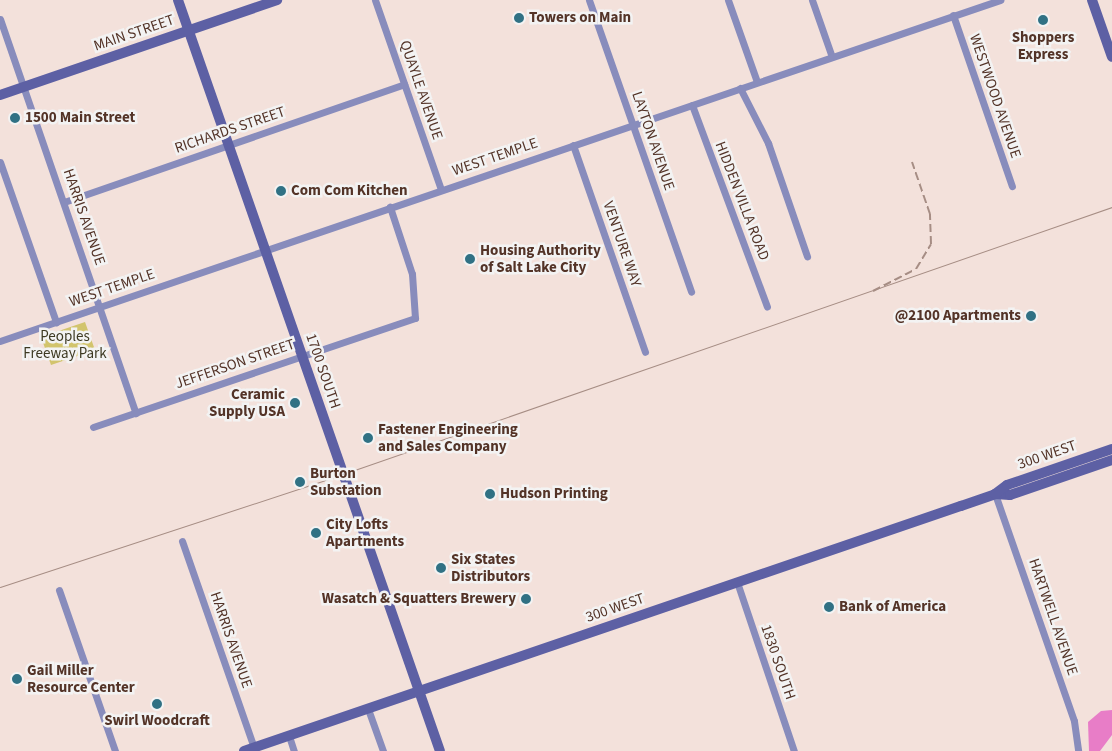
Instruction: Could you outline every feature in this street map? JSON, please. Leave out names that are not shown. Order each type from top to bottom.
[{"type":"main road","name":"1700 SOUTH","points":[[178,0],[440,751]]},
{"type":"main road","name":"MAIN STREET","points":[[0,95],[277,0]]},
{"type":"main road","points":[[1092,0],[1112,57]]},
{"type":"main road","name":"300 WEST","points":[[249,749],[995,494],[1007,485],[1112,449]]},
{"type":"main road","name":"300 WEST","points":[[995,494],[1010,494],[1112,460]]},
{"type":"street","name":"QUAYLE AVENUE","points":[[375,0],[441,190]]},
{"type":"street","name":"LAYTON AVENUE","points":[[589,0],[691,292]]},
{"type":"street","points":[[728,0],[757,82]]},
{"type":"street","points":[[812,0],[832,57]]},
{"type":"street","name":"WEST TEMPLE","points":[[0,341],[1000,0]]},
{"type":"street","name":"WESTWOOD AVENUE","points":[[953,16],[1012,186]]},
{"type":"street","name":"HARRIS AVENUE","points":[[0,19],[136,413]]},
{"type":"street","name":"RICHARDS STREET","points":[[64,202],[404,84]]},
{"type":"street","points":[[740,88],[768,143],[807,256]]},
{"type":"street","name":"HIDDEN VILLA ROAD","points":[[692,104],[767,307]]},
{"type":"street","name":"VENTURE WAY","points":[[574,145],[645,352]]},
{"type":"street","points":[[0,162],[56,322]]},
{"type":"street","name":"JEFFERSON STREET","points":[[93,427],[415,318],[412,274],[390,207]]},
{"type":"street","name":"HARTWELL AVENUE","points":[[995,494],[1074,721],[1078,751]]},
{"type":"street","name":"HARRIS AVENUE","points":[[182,541],[249,749]]},
{"type":"street","name":"1830 SOUTH","points":[[737,582],[794,751]]},
{"type":"street","points":[[59,590],[115,751]]},
{"type":"street","points":[[368,709],[383,751]]},
{"type":"street","points":[[289,736],[294,751]]},
{"type":"green space","name":"Peoples Freeway Park","points":[[85,322],[95,350],[51,365],[41,337]]},
{"type":"shaded area","points":[[1112,710],[1112,735],[1100,751],[1089,751],[1088,722],[1101,711]]},
{"type":"tram line","points":[[0,587],[343,474],[1112,207]]},
{"type":"railway","points":[[873,291],[916,269],[931,244],[930,214],[912,162]]},
{"type":"place","name":"Towers on Main","points":[[519,18]]},
{"type":"place","name":"Shoppers Express","points":[[1043,20]]},
{"type":"place","name":"1500 Main Street","points":[[15,118]]},
{"type":"place","name":"Com Com Kitchen","points":[[281,191]]},
{"type":"place","name":"Housing Authority of Salt Lake City","points":[[470,259]]},
{"type":"place","name":"@2100 Apartments","points":[[1031,316]]},
{"type":"place","name":"Ceramic Supply USA","points":[[295,403]]},
{"type":"place","name":"Fastener Engineering and Sales Company","points":[[368,438]]},
{"type":"place","name":"Burton Substation","points":[[300,482]]},
{"type":"place","name":"Hudson Printing","points":[[490,494]]},
{"type":"place","name":"City Lofts Apartments","points":[[316,533]]},
{"type":"place","name":"Six States Distributors","points":[[441,568]]},
{"type":"place","name":"Wasatch & Squatters Brewery","points":[[526,599]]},
{"type":"place","name":"Bank of America","points":[[829,607]]},
{"type":"place","name":"Gail Miller Resource Center","points":[[17,679]]},
{"type":"place","name":"Swirl Woodcraft","points":[[157,704]]}]
